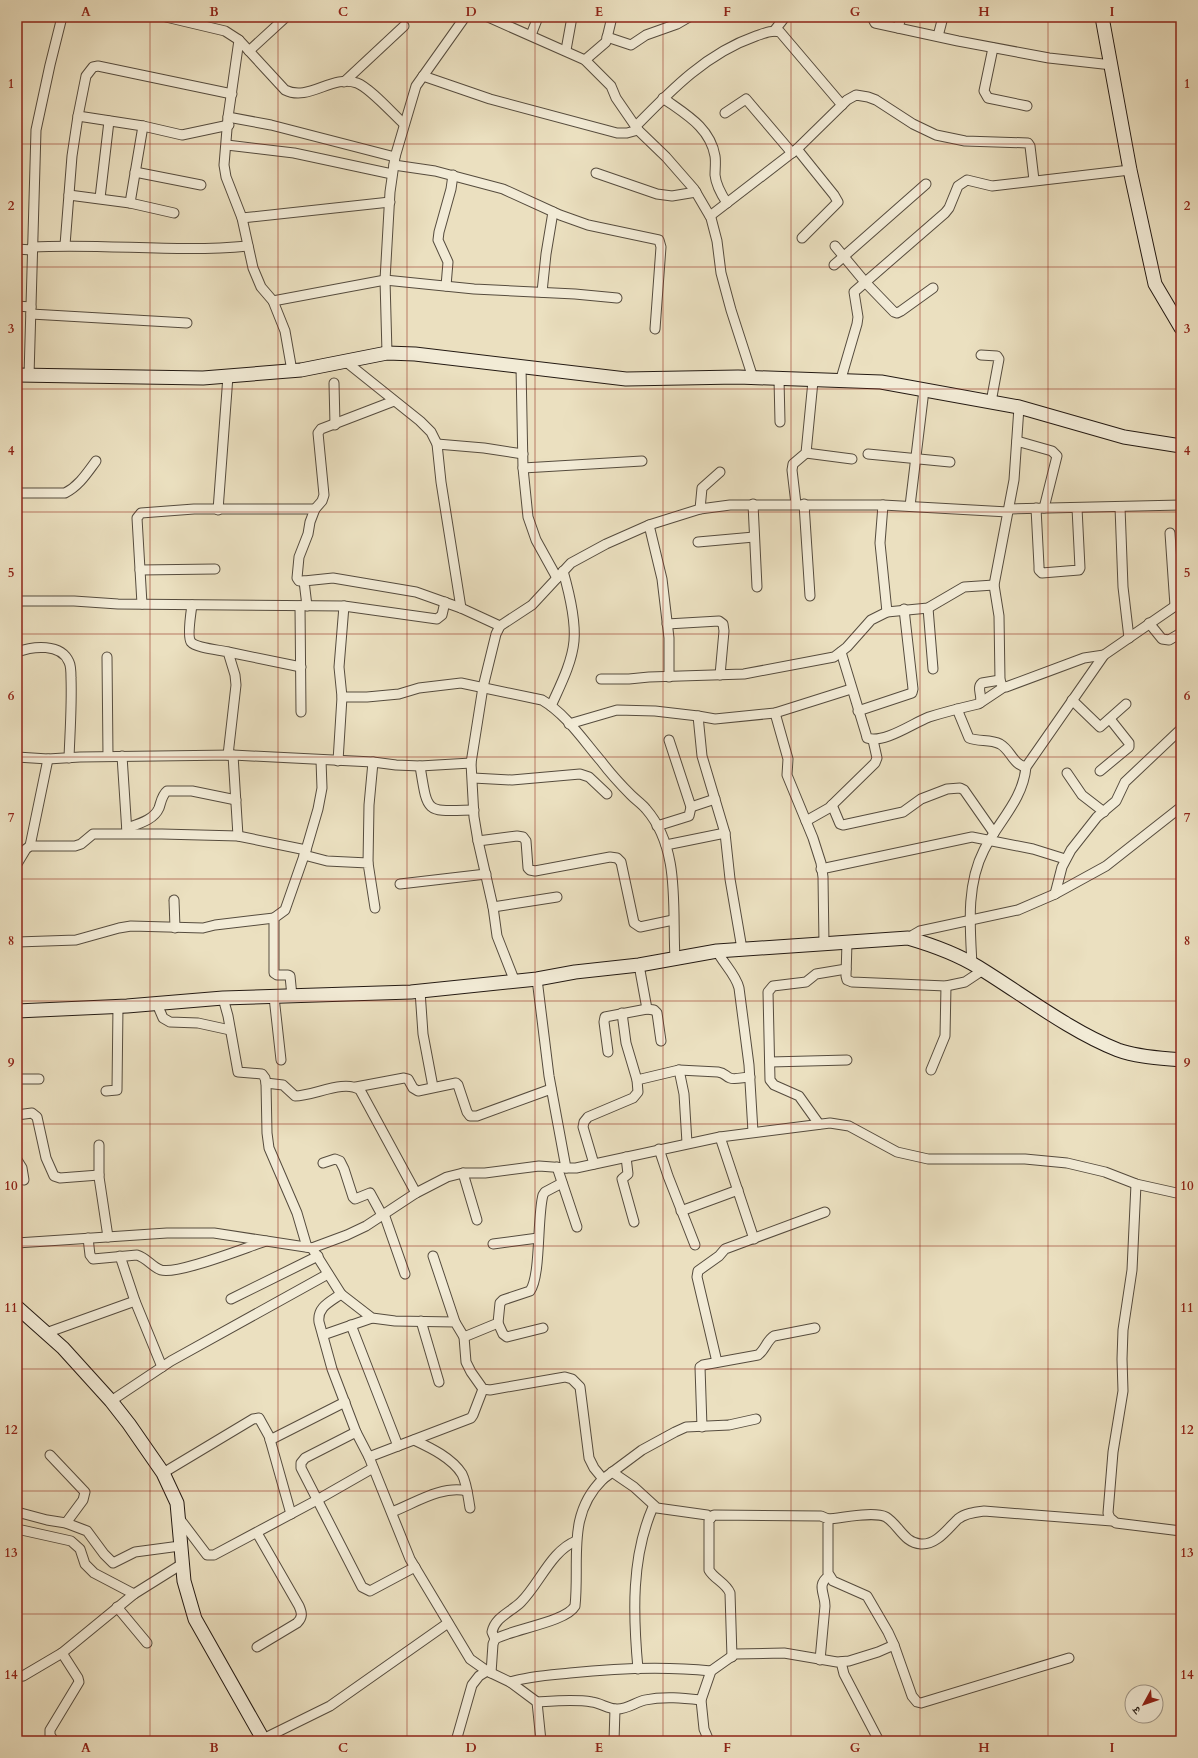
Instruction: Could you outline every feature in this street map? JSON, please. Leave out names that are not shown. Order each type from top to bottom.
[{"type":"street","points":[[62,17],[36,130],[31,310],[23,376],[228,376],[292,371],[387,354],[415,354],[626,379],[753,378],[840,382],[881,382],[1020,407],[1124,437],[1181,446]]},
{"type":"street","points":[[166,17],[225,31],[239,40],[285,90],[292,94],[301,94],[344,82],[356,83],[367,90],[404,124]]},
{"type":"street","points":[[387,354],[385,280],[394,165],[404,124],[416,86],[465,17]]},
{"type":"street","points":[[488,17],[566,50],[585,60],[611,86],[616,98],[637,128],[666,157],[696,192],[710,216],[717,241],[721,273],[731,310],[753,378]]},
{"type":"street","points":[[531,35],[538,17]]},
{"type":"street","points":[[566,50],[572,17]]},
{"type":"street","points":[[585,60],[604,45],[612,17]]},
{"type":"street","points":[[667,17],[669,27]]},
{"type":"street","points":[[607,37],[631,45],[646,35],[669,27],[689,17]]},
{"type":"street","points":[[774,31],[785,17]]},
{"type":"street","points":[[873,17],[875,23],[993,48],[1049,58],[1112,65]]},
{"type":"street","points":[[898,28],[901,17]]},
{"type":"street","points":[[938,36],[943,17]]},
{"type":"street","points":[[1102,17],[1130,170],[1155,284],[1181,328]]},
{"type":"street","points":[[249,51],[284,18]]},
{"type":"street","points":[[344,82],[404,26]]},
{"type":"street","points":[[423,76],[490,99],[618,133],[626,133],[637,128],[663,98],[705,62],[742,41],[774,31],[780,32],[842,105]]},
{"type":"street","points":[[239,40],[228,121],[224,165],[226,177],[242,218],[253,268],[261,287],[273,301],[285,331],[292,371]]},
{"type":"street","points":[[993,48],[984,91],[986,96],[988,98],[1027,106]]},
{"type":"street","points":[[65,245],[72,156],[78,116],[86,76],[93,67],[98,66],[232,94]]},
{"type":"street","points":[[710,216],[794,151],[847,100],[856,95],[876,100],[913,124],[936,134],[964,141],[1028,143],[1030,146],[1034,180]]},
{"type":"street","points":[[663,98],[697,122],[704,130],[715,157],[715,176],[719,190],[727,203]]},
{"type":"street","points":[[725,113],[746,99],[834,195],[838,202],[802,238]]},
{"type":"street","points":[[78,116],[143,126],[182,135],[228,121],[271,125],[394,165]]},
{"type":"street","points":[[100,198],[109,121]]},
{"type":"street","points":[[130,203],[143,126]]},
{"type":"street","points":[[227,145],[435,171],[503,189],[553,212],[588,225],[659,240],[662,247],[655,329]]},
{"type":"street","points":[[840,382],[857,324],[858,317],[854,292],[945,213],[949,208],[958,186],[961,183],[967,180],[992,186],[1130,170]]},
{"type":"street","points":[[135,172],[201,185]]},
{"type":"street","points":[[596,173],[658,194],[672,196],[696,192]]},
{"type":"street","points":[[446,286],[448,262],[438,240],[453,175]]},
{"type":"street","points":[[834,265],[926,184]]},
{"type":"street","points":[[69,195],[130,203],[174,213]]},
{"type":"street","points":[[242,218],[390,202]]},
{"type":"street","points":[[542,292],[546,254],[553,212]]},
{"type":"street","points":[[17,248],[65,245],[218,249],[248,246]]},
{"type":"street","points":[[835,246],[865,282],[894,312],[897,313],[933,288]]},
{"type":"street","points":[[273,301],[385,280],[446,286],[617,298]]},
{"type":"street","points":[[17,306],[31,310],[187,323]]},
{"type":"street","points":[[981,355],[997,356],[999,359],[991,402]]},
{"type":"street","points":[[345,361],[420,421],[431,432],[437,444],[441,482],[461,608]]},
{"type":"street","points":[[521,367],[523,468],[531,528],[541,550],[560,575],[571,596],[574,642],[564,679],[551,706]]},
{"type":"street","points":[[218,510],[228,376]]},
{"type":"street","points":[[779,379],[780,422]]},
{"type":"street","points":[[806,454],[813,381]]},
{"type":"street","points":[[334,383],[335,425]]},
{"type":"street","points":[[910,506],[924,390]]},
{"type":"street","points":[[394,400],[335,425],[321,429],[318,433],[324,495],[322,501],[315,509],[308,534],[299,557],[297,578],[299,581],[304,582],[333,578],[416,592],[461,608],[500,626]]},
{"type":"street","points":[[1002,683],[999,616],[994,585],[1014,480],[1020,407]]},
{"type":"street","points":[[1017,441],[1052,452],[1057,456],[1040,508],[1039,570],[1042,573],[1079,570],[1077,508]]},
{"type":"street","points":[[437,444],[484,448],[523,454]]},
{"type":"street","points":[[810,596],[800,504],[792,470],[793,464],[806,454],[852,459]]},
{"type":"street","points":[[868,454],[950,462]]},
{"type":"street","points":[[17,493],[65,493],[72,490],[82,480],[96,461]]},
{"type":"street","points":[[523,468],[642,462]]},
{"type":"street","points":[[700,509],[702,488],[720,472]]},
{"type":"street","points":[[753,504],[757,587]]},
{"type":"street","points":[[515,982],[497,936],[494,907],[478,841],[474,810],[471,763],[483,687],[496,634],[500,626],[532,605],[571,563],[606,544],[649,525],[718,505],[882,505],[1008,510],[1181,505]]},
{"type":"street","points":[[882,505],[880,543],[887,612]]},
{"type":"street","points":[[1120,507],[1123,587],[1129,638]]},
{"type":"street","points":[[142,604],[137,518],[143,512],[194,509],[315,509]]},
{"type":"street","points":[[649,525],[662,579],[669,638],[669,677]]},
{"type":"street","points":[[847,942],[847,980],[852,982],[946,986],[965,982],[977,967],[970,920],[976,868],[992,837],[1011,810],[1024,784],[1026,767],[1104,655],[1178,604],[1170,533]]},
{"type":"street","points":[[698,542],[754,537]]},
{"type":"street","points":[[140,570],[215,570]]},
{"type":"street","points":[[301,712],[304,582]]},
{"type":"street","points":[[601,679],[629,680],[744,674],[834,657],[841,652],[871,620],[887,612],[904,609],[919,610],[928,608],[964,587],[994,585]]},
{"type":"street","points":[[17,601],[74,601],[192,605],[344,606],[437,619],[442,615],[445,602]]},
{"type":"street","points":[[192,605],[189,637],[192,643],[197,646],[301,667]]},
{"type":"street","points":[[338,760],[342,697],[339,667],[344,606]]},
{"type":"street","points":[[928,608],[933,669]]},
{"type":"street","points":[[858,711],[912,693],[913,689],[904,609]]},
{"type":"street","points":[[667,624],[719,621],[723,624],[724,631],[720,675]]},
{"type":"street","points":[[1149,624],[1162,639],[1169,640],[1181,633]]},
{"type":"street","points":[[17,652],[37,647],[53,649],[62,652],[70,663],[71,686],[69,758]]},
{"type":"street","points":[[228,652],[235,674],[236,685],[230,755],[236,800],[238,836]]},
{"type":"street","points":[[841,652],[867,738],[873,740],[900,731],[928,718],[980,703],[1002,683]]},
{"type":"street","points":[[980,703],[982,699],[980,685],[982,683],[1002,683],[1084,658],[1104,655]]},
{"type":"street","points":[[107,657],[108,756]]},
{"type":"street","points":[[342,697],[367,697],[399,694],[419,688],[461,683],[542,700],[551,706],[562,715],[616,780],[646,810],[657,826],[666,845],[671,863],[675,958]]},
{"type":"street","points":[[569,724],[618,710],[698,716],[715,719],[775,713],[851,688]]},
{"type":"street","points":[[1072,700],[1098,726],[1102,726],[1126,704]]},
{"type":"street","points":[[957,709],[969,738],[988,740],[999,744],[1004,747],[1015,762],[1020,766],[1026,767]]},
{"type":"street","points":[[775,713],[788,759],[787,775],[806,821],[821,869],[824,944]]},
{"type":"street","points":[[698,716],[702,756],[725,832],[730,878],[742,949]]},
{"type":"street","points":[[1100,772],[1129,747],[1129,743],[1110,719]]},
{"type":"street","points":[[1055,894],[1065,859],[1093,823],[1116,801],[1124,782],[1181,730]]},
{"type":"street","points":[[657,826],[689,816],[691,806],[669,740]]},
{"type":"street","points":[[806,821],[832,805],[877,760],[873,740]]},
{"type":"street","points":[[17,757],[48,759],[108,756],[230,755],[373,762],[420,766],[471,763]]},
{"type":"street","points":[[122,756],[127,831]]},
{"type":"street","points":[[17,864],[26,849],[30,846],[48,759]]},
{"type":"street","points":[[17,942],[76,940],[131,926],[203,928],[215,925],[274,918],[285,910],[305,853],[322,788],[321,760]]},
{"type":"street","points":[[373,762],[369,805],[368,863],[370,865],[375,908]]},
{"type":"street","points":[[420,766],[425,798],[432,808],[438,810],[474,810]]},
{"type":"street","points":[[1067,773],[1082,795],[1104,812]]},
{"type":"street","points":[[472,778],[512,780],[580,774],[589,777],[607,794]]},
{"type":"street","points":[[832,805],[840,824],[843,826],[903,812],[921,799],[947,789],[960,788],[964,790],[992,837]]},
{"type":"street","points":[[127,831],[152,817],[158,811],[167,791],[192,791],[236,800]]},
{"type":"street","points":[[691,806],[715,799]]},
{"type":"street","points":[[908,938],[920,931],[1018,910],[1055,894],[1106,866],[1181,807]]},
{"type":"street","points":[[30,846],[70,847],[81,844],[93,834],[127,831],[238,836],[338,862],[368,863]]},
{"type":"street","points":[[666,845],[725,832]]},
{"type":"street","points":[[478,841],[517,836],[524,837],[526,841],[528,868],[535,871],[610,857],[617,858],[621,862],[634,923],[636,926],[640,927],[673,920]]},
{"type":"street","points":[[821,869],[972,837],[992,837],[1065,859]]},
{"type":"street","points":[[400,884],[486,874]]},
{"type":"street","points":[[494,907],[557,897]]},
{"type":"street","points":[[174,900],[175,928]]},
{"type":"street","points":[[274,918],[274,973],[277,975],[288,974],[290,976],[292,996]]},
{"type":"street","points":[[17,1011],[157,1004],[223,998],[420,992],[515,982],[575,972],[639,965],[716,951],[908,938],[933,946],[977,967],[1093,1039],[1119,1050],[1181,1060]]},
{"type":"street","points":[[716,951],[737,980],[750,1077],[753,1132]]},
{"type":"street","points":[[639,965],[647,1009]]},
{"type":"street","points":[[819,1124],[799,1096],[772,1083],[770,1080],[768,990],[773,986],[809,981],[816,974],[846,969]]},
{"type":"street","points":[[537,979],[562,1168],[562,1183],[577,1228]]},
{"type":"street","points":[[931,1070],[945,1036],[946,986]]},
{"type":"street","points":[[420,992],[423,1034],[433,1087]]},
{"type":"street","points":[[274,997],[281,1060]]},
{"type":"street","points":[[223,998],[238,1072],[262,1074],[265,1078],[269,1148],[310,1247],[318,1256],[341,1294],[372,1318]]},
{"type":"street","points":[[157,1004],[163,1018],[170,1022],[198,1023],[230,1030]]},
{"type":"street","points":[[106,1091],[117,1090],[118,1006]]},
{"type":"street","points":[[608,1052],[604,1019],[607,1015],[647,1009],[654,1010],[657,1013],[661,1041]]},
{"type":"street","points":[[594,1164],[583,1127],[584,1122],[588,1117],[636,1096],[638,1092],[637,1080],[626,1043],[622,1013]]},
{"type":"street","points":[[770,1062],[846,1060]]},
{"type":"street","points":[[637,1080],[679,1070],[718,1072],[724,1073],[728,1078],[750,1077]]},
{"type":"street","points":[[679,1070],[684,1094],[687,1143]]},
{"type":"street","points":[[266,1083],[283,1085],[295,1096],[347,1086],[356,1087],[404,1078],[408,1079],[415,1090],[456,1083],[470,1116],[477,1116],[551,1089]]},
{"type":"street","points":[[17,1079],[39,1079]]},
{"type":"street","points":[[356,1087],[360,1090],[416,1193]]},
{"type":"street","points":[[17,1115],[32,1113],[37,1117],[46,1158],[54,1176],[60,1178],[99,1175]]},
{"type":"street","points":[[17,1243],[167,1233],[214,1233],[310,1247],[347,1235],[447,1176],[463,1173],[485,1173],[539,1166],[562,1168],[594,1164],[720,1137],[830,1123],[849,1126],[897,1152],[928,1159],[1025,1159],[1067,1163],[1105,1172],[1136,1184],[1181,1194]]},
{"type":"street","points":[[720,1137],[754,1239]]},
{"type":"street","points":[[99,1145],[99,1175],[108,1237]]},
{"type":"street","points":[[659,1149],[695,1245]]},
{"type":"street","points":[[626,1157],[628,1174],[622,1178],[634,1222]]},
{"type":"street","points":[[17,1160],[22,1168],[24,1180]]},
{"type":"street","points":[[323,1163],[335,1160],[340,1161],[355,1199],[370,1193],[383,1215],[405,1274]]},
{"type":"street","points":[[463,1173],[477,1220]]},
{"type":"street","points":[[544,1328],[507,1337],[503,1334],[498,1323],[500,1303],[503,1300],[530,1291],[533,1288],[536,1272],[543,1195],[545,1192],[562,1183]]},
{"type":"street","points":[[1112,1521],[1108,1513],[1113,1452],[1123,1391],[1123,1330],[1132,1270],[1136,1184]]},
{"type":"street","points":[[681,1211],[738,1190]]},
{"type":"street","points":[[717,1362],[697,1273],[700,1269],[719,1256],[725,1249],[825,1212]]},
{"type":"street","points":[[88,1238],[91,1257],[101,1259],[137,1255],[144,1257],[162,1270],[195,1265],[267,1240]]},
{"type":"street","points":[[493,1244],[538,1238]]},
{"type":"street","points":[[120,1256],[135,1301],[162,1367]]},
{"type":"street","points":[[231,1299],[318,1256]]},
{"type":"street","points":[[433,1256],[455,1322],[464,1337],[466,1362],[478,1384],[483,1389],[490,1390],[564,1377],[572,1379],[580,1387],[589,1458],[594,1468],[603,1479]]},
{"type":"street","points":[[111,1401],[162,1367],[328,1274]]},
{"type":"street","points":[[341,1294],[322,1308],[318,1315],[332,1369],[356,1432],[415,1566],[466,1654],[474,1663],[510,1682],[537,1702],[569,1700],[585,1701],[604,1705],[615,1710],[644,1700],[658,1698],[701,1700]]},
{"type":"street","points":[[46,1332],[135,1301]]},
{"type":"street","points":[[17,1307],[46,1332],[111,1401],[138,1436],[163,1473],[172,1491],[179,1518],[182,1564],[188,1598],[195,1619],[263,1740],[330,1706],[448,1623]]},
{"type":"street","points":[[323,1335],[372,1318],[395,1321],[455,1322]]},
{"type":"street","points":[[421,1321],[439,1382]]},
{"type":"street","points":[[464,1337],[498,1323]]},
{"type":"street","points":[[350,1325],[398,1446]]},
{"type":"street","points":[[702,1427],[700,1367],[704,1364],[758,1355],[774,1336],[815,1328]]},
{"type":"street","points":[[368,1457],[471,1418],[483,1389]]},
{"type":"street","points":[[270,1440],[345,1402]]},
{"type":"street","points":[[163,1473],[257,1418],[261,1419],[270,1440],[291,1514]]},
{"type":"street","points":[[495,1639],[557,1618],[572,1610],[575,1601],[576,1535],[585,1501],[593,1488],[603,1479],[642,1450],[686,1427],[730,1425],[756,1419]]},
{"type":"street","points":[[356,1432],[305,1458],[301,1463],[301,1468],[362,1587],[370,1591],[415,1566]]},
{"type":"street","points":[[414,1440],[433,1449],[454,1465],[461,1474],[467,1491],[470,1508]]},
{"type":"street","points":[[50,1456],[85,1492],[83,1500],[66,1522]]},
{"type":"street","points":[[179,1518],[207,1555],[214,1556],[373,1468]]},
{"type":"street","points":[[612,1472],[634,1487],[653,1507],[707,1515],[710,1518]]},
{"type":"street","points":[[392,1512],[445,1490],[459,1489],[467,1491]]},
{"type":"street","points":[[638,1669],[634,1609],[636,1581],[641,1542],[645,1526],[653,1507]]},
{"type":"street","points":[[710,1518],[714,1515],[751,1515],[821,1516],[828,1519],[878,1514],[890,1520],[907,1540],[921,1544],[930,1542],[947,1531],[959,1518],[972,1512],[984,1511],[1112,1521],[1181,1531]]},
{"type":"street","points":[[17,1512],[47,1520],[66,1522],[87,1531],[104,1554],[113,1563],[135,1552],[180,1546]]},
{"type":"street","points":[[710,1518],[709,1570],[726,1585],[730,1593],[732,1656]]},
{"type":"street","points":[[828,1519],[829,1576],[833,1581],[867,1596],[888,1632],[912,1696],[917,1702],[921,1703],[1069,1658]]},
{"type":"street","points":[[17,1529],[70,1541],[80,1549],[85,1564],[94,1573],[134,1594]]},
{"type":"street","points":[[257,1533],[299,1606],[302,1614],[302,1619],[297,1623],[257,1646]]},
{"type":"street","points":[[489,1672],[495,1639],[492,1632],[495,1623],[521,1602],[560,1551],[576,1541]]},
{"type":"street","points":[[17,1677],[23,1676],[62,1653],[134,1594],[182,1564]]},
{"type":"street","points":[[820,1660],[825,1606],[825,1599],[821,1587],[823,1580],[829,1576]]},
{"type":"street","points":[[117,1607],[147,1643]]},
{"type":"street","points":[[709,1741],[704,1729],[701,1700],[711,1671],[732,1656],[740,1653],[784,1653],[820,1660],[841,1662],[850,1661],[894,1645]]},
{"type":"street","points":[[54,1741],[50,1735],[50,1730],[79,1682],[62,1653]]},
{"type":"street","points":[[841,1662],[844,1674],[879,1741]]},
{"type":"street","points":[[510,1682],[527,1677],[593,1670],[685,1669],[711,1671]]},
{"type":"street","points":[[456,1741],[472,1685],[479,1676],[489,1672]]},
{"type":"street","points":[[537,1702],[541,1741]]},
{"type":"street","points":[[614,1741],[615,1710]]}]
